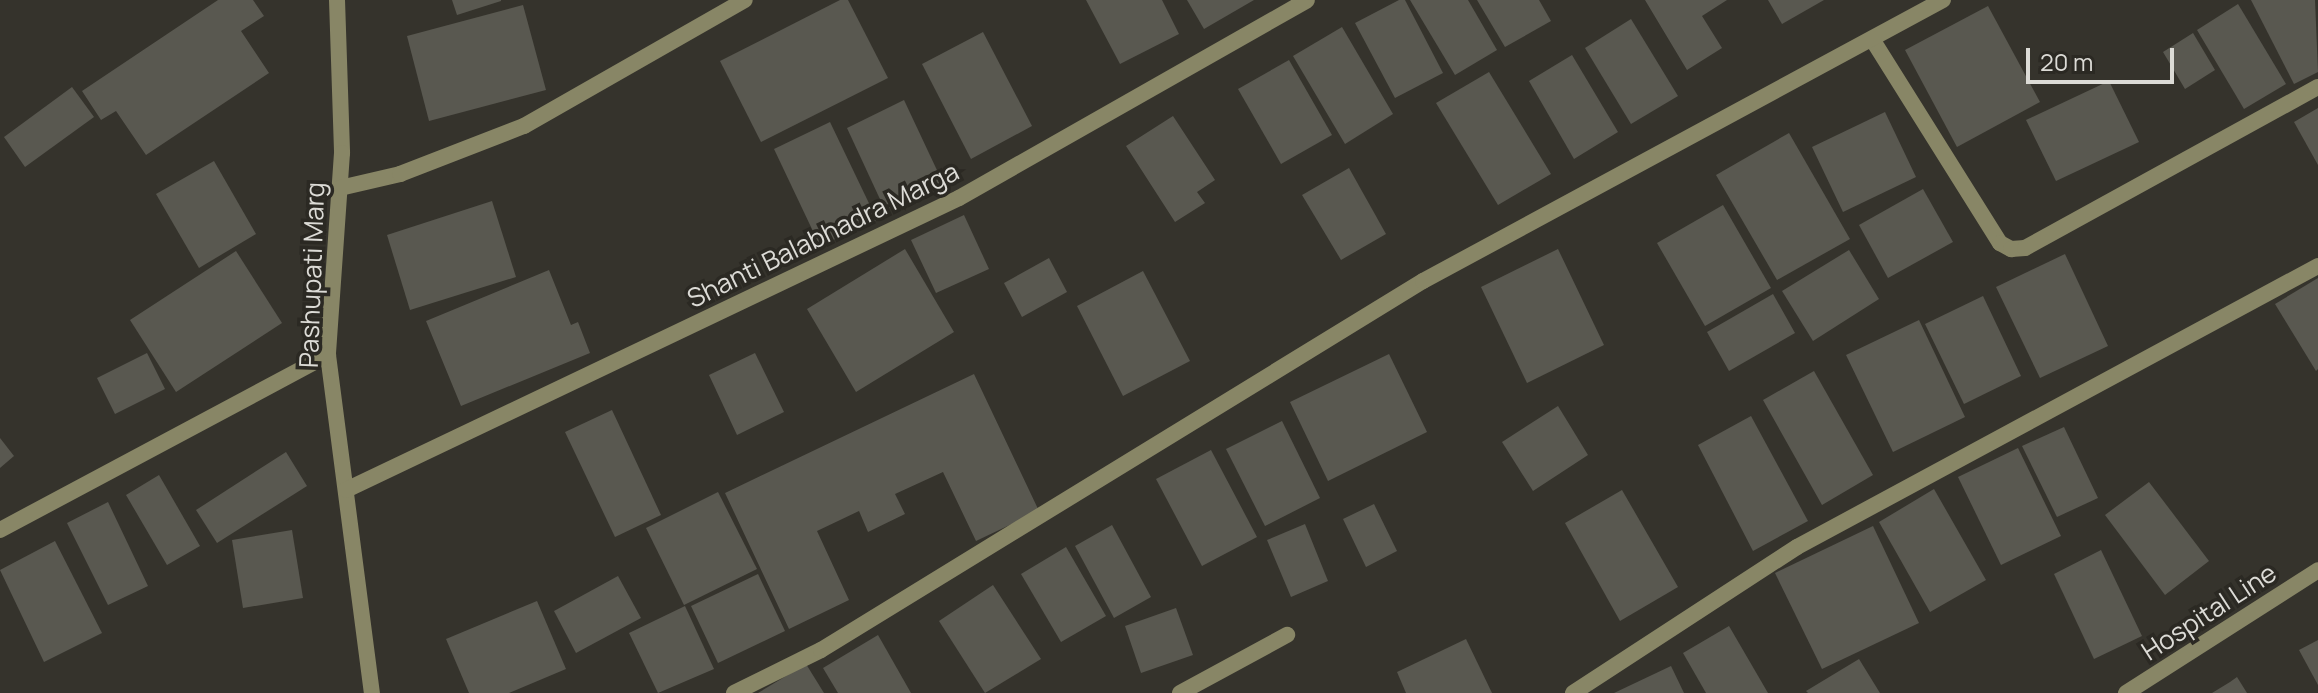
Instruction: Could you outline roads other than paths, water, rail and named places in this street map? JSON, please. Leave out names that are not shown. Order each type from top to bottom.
[{"type":"street","name":"Pashupati Marg","points":[[337,0],[340,188],[328,355],[372,693]]},
{"type":"street","points":[[340,188],[400,174],[524,126],[745,0]]},
{"type":"street","name":"Shanti Balabhadra Marga","points":[[346,490],[959,198],[1307,0]]},
{"type":"street","points":[[734,693],[834,642],[1423,281],[1943,0]]},
{"type":"street","points":[[1872,39],[2000,243],[2011,249],[2025,248],[2318,87]]},
{"type":"street","points":[[1573,693],[1797,547],[2318,266]]},
{"type":"street","points":[[0,530],[328,355]]},
{"type":"street","name":"Hospital Line","points":[[2126,693],[2318,570]]},
{"type":"street","points":[[1180,693],[1287,635]]}]
